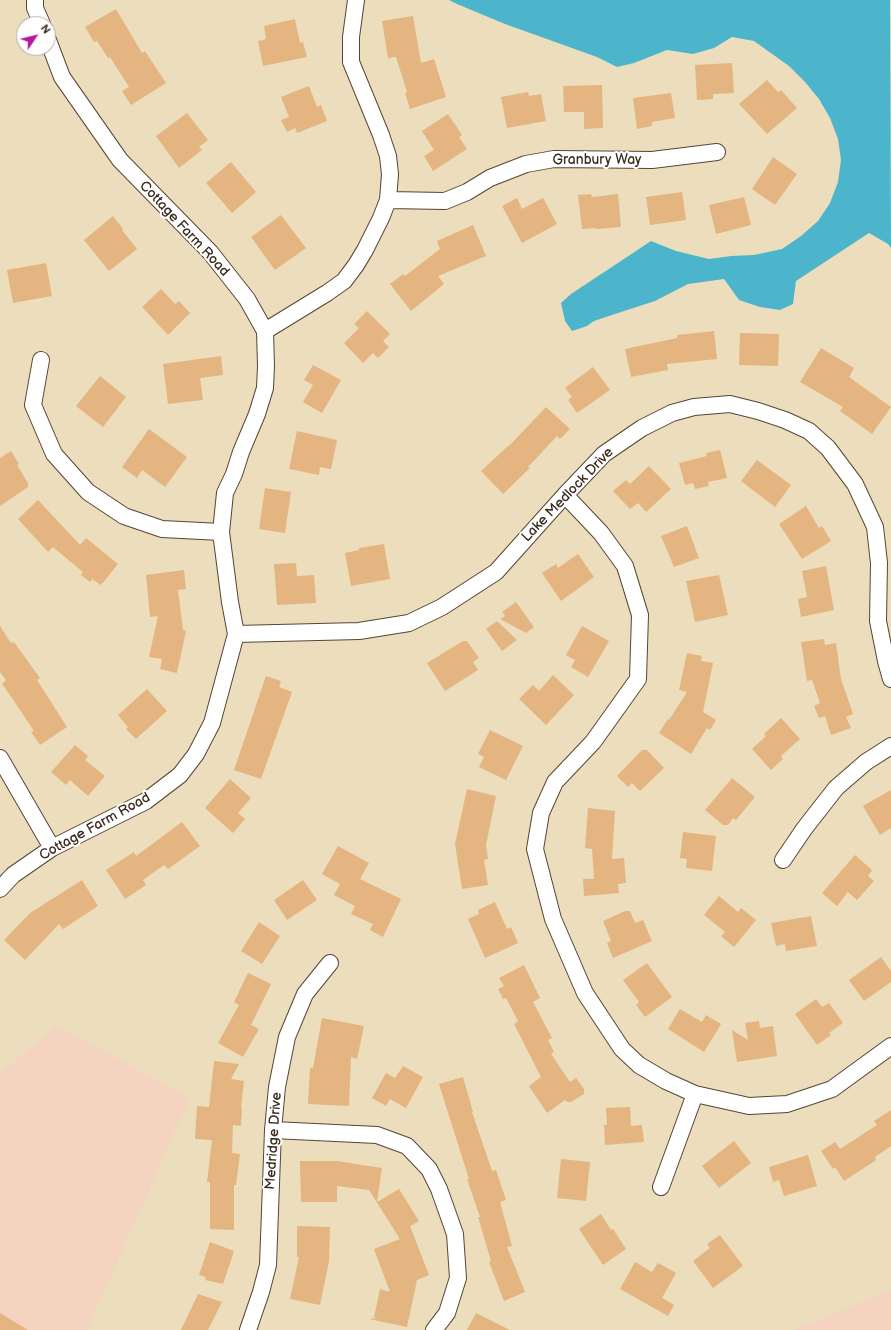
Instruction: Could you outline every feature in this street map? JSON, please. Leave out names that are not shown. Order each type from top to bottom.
[{"type":"street","points":[[35,0],[35,8],[38,16]]},
{"type":"street","points":[[265,331],[344,281],[365,250],[382,218],[388,200],[390,174],[388,156],[351,62],[351,36],[356,0]]},
{"type":"street","name":"Cottage Farm Road","points":[[0,889],[14,875],[52,848],[146,802],[180,775],[196,754],[212,723],[236,634],[220,532],[225,493],[234,474],[241,452],[257,414],[265,388],[265,331],[247,299],[210,252],[120,160],[62,77],[54,56]]},
{"type":"street","name":"Granbury Way","points":[[388,200],[446,201],[467,192],[490,178],[505,172],[526,164],[554,158],[652,160],[717,152]]},
{"type":"street","points":[[41,360],[33,406],[54,454],[88,492],[124,516],[162,529],[220,532]]},
{"type":"street","name":"Lake Medlock Drive","points":[[236,634],[358,632],[409,623],[442,607],[496,572],[604,454],[642,428],[672,412],[694,407],[730,404],[785,420],[809,431],[828,448],[855,484],[875,527],[879,563],[878,621],[891,679]]},
{"type":"street","points":[[565,495],[601,533],[625,566],[640,615],[638,679],[593,742],[555,782],[541,813],[535,849],[553,920],[585,993],[622,1049],[639,1065],[666,1081],[695,1094],[749,1106],[787,1104],[832,1089],[891,1046]]},
{"type":"street","points":[[782,860],[836,788],[866,762],[891,746]]},
{"type":"street","points":[[0,758],[52,848]]},
{"type":"street","name":"Medridge Drive","points":[[248,1330],[261,1292],[268,1265],[273,1130],[277,1087],[287,1037],[305,994],[330,963]]},
{"type":"street","points":[[661,1187],[695,1094]]},
{"type":"street","points":[[273,1130],[377,1135],[407,1146],[429,1169],[440,1189],[455,1234],[458,1278],[446,1313],[434,1330]]},
{"type":"shaded area","points":[[57,1026],[190,1098],[87,1330],[0,1330],[0,1073]]},
{"type":"shaded area","points":[[891,1290],[891,1330],[794,1330]]},
{"type":"water","points":[[449,0],[890,0],[891,248],[888,244],[869,233],[796,281],[793,304],[780,310],[760,307],[739,300],[724,279],[688,284],[655,301],[594,321],[587,326],[572,331],[565,321],[561,303],[571,294],[651,241],[676,251],[709,259],[754,255],[782,249],[801,236],[818,221],[830,203],[838,182],[841,160],[838,139],[830,118],[819,99],[805,82],[789,66],[754,41],[732,37],[714,48],[693,54],[667,50],[634,63],[617,67],[597,57],[505,24]]},
{"type":"building","points":[[116,9],[142,53],[145,51],[166,83],[131,105],[122,91],[129,87],[110,57],[108,58],[97,41],[94,42],[85,27]]},
{"type":"building","points":[[413,16],[421,63],[434,59],[446,97],[410,109],[405,93],[407,92],[396,57],[388,58],[382,21]]},
{"type":"building","points":[[295,19],[300,43],[303,42],[307,57],[263,66],[258,41],[266,39],[264,26]]},
{"type":"building","points":[[732,63],[734,93],[713,94],[713,99],[697,100],[695,65]]},
{"type":"building","points":[[767,80],[778,92],[781,90],[797,108],[767,134],[739,104]]},
{"type":"building","points":[[602,85],[603,128],[584,129],[584,112],[564,112],[563,86]]},
{"type":"building","points":[[309,86],[317,107],[321,105],[327,121],[297,133],[295,128],[287,132],[281,120],[289,117],[281,97]]},
{"type":"building","points":[[528,92],[529,96],[541,94],[546,121],[507,128],[501,97]]},
{"type":"building","points":[[671,93],[675,118],[652,122],[652,126],[637,129],[633,98]]},
{"type":"building","points":[[187,113],[208,140],[199,147],[202,150],[179,168],[156,136]]},
{"type":"building","points":[[448,114],[462,135],[459,137],[467,149],[433,171],[424,156],[434,150],[422,131]]},
{"type":"building","points":[[773,157],[797,174],[775,205],[752,189]]},
{"type":"building","points":[[231,162],[256,192],[232,213],[206,183]]},
{"type":"building","points":[[682,192],[686,220],[650,225],[646,197]]},
{"type":"building","points":[[591,194],[592,197],[618,194],[621,227],[582,229],[578,195]]},
{"type":"building","points":[[744,197],[751,225],[716,234],[709,205]]},
{"type":"building","points":[[517,198],[522,209],[543,198],[557,224],[522,243],[502,206]]},
{"type":"building","points":[[281,215],[306,248],[275,270],[251,237]]},
{"type":"building","points":[[113,216],[137,249],[109,271],[84,240]]},
{"type":"building","points":[[473,225],[486,256],[438,276],[444,284],[411,311],[390,284],[403,274],[405,276],[440,249],[437,241]]},
{"type":"building","points":[[46,263],[52,296],[13,303],[7,270]]},
{"type":"building","points":[[161,289],[175,304],[179,301],[190,313],[168,335],[142,307]]},
{"type":"building","points":[[367,311],[390,334],[383,341],[389,347],[378,358],[373,353],[363,363],[344,343],[359,328],[354,324]]},
{"type":"building","points":[[714,331],[717,359],[667,364],[668,370],[631,377],[625,349],[677,338],[677,335]]},
{"type":"building","points":[[740,333],[779,334],[778,366],[739,365]]},
{"type":"building","points":[[821,348],[854,368],[849,377],[891,407],[872,434],[840,411],[843,407],[800,382]]},
{"type":"building","points":[[221,356],[223,375],[200,378],[203,400],[168,404],[163,364]]},
{"type":"building","points":[[313,365],[341,380],[322,413],[303,402],[313,385],[304,380]]},
{"type":"building","points":[[593,367],[610,390],[577,413],[568,400],[572,397],[565,388]]},
{"type":"building","points":[[100,376],[126,397],[103,427],[76,406]]},
{"type":"building","points":[[546,407],[570,429],[560,439],[557,436],[528,467],[530,468],[503,494],[481,471],[509,446]]},
{"type":"building","points":[[149,429],[187,457],[165,487],[142,470],[137,478],[122,467]]},
{"type":"building","points":[[297,431],[337,440],[331,469],[320,467],[319,475],[289,469]]},
{"type":"building","points":[[720,450],[727,478],[708,482],[709,486],[695,489],[693,483],[685,485],[679,463],[707,456],[706,453]]},
{"type":"building","points":[[11,451],[19,464],[17,465],[28,483],[28,487],[0,506],[0,458]]},
{"type":"building","points":[[757,460],[791,485],[775,507],[741,481]]},
{"type":"building","points":[[649,466],[671,489],[646,512],[638,503],[630,509],[613,491],[626,480],[630,484]]},
{"type":"building","points":[[265,488],[291,492],[285,533],[259,529]]},
{"type":"building","points":[[38,500],[80,545],[86,538],[118,564],[101,585],[92,579],[90,582],[81,575],[83,572],[53,547],[48,552],[18,519]]},
{"type":"building","points":[[806,506],[819,528],[822,526],[831,541],[802,559],[779,524]]},
{"type":"building","points":[[687,526],[699,558],[674,567],[661,536]]},
{"type":"building","points":[[384,544],[390,579],[351,586],[345,553],[359,550],[359,548]]},
{"type":"building","points":[[578,554],[594,577],[561,601],[542,573],[556,564],[558,568]]},
{"type":"building","points":[[296,563],[297,576],[314,575],[316,603],[277,605],[274,564]]},
{"type":"building","points":[[826,566],[834,610],[801,617],[798,599],[807,597],[802,571]]},
{"type":"building","points":[[184,570],[186,589],[178,590],[183,630],[186,631],[177,673],[160,669],[162,659],[149,657],[158,616],[150,617],[146,575]]},
{"type":"building","points":[[719,575],[728,615],[695,622],[686,581]]},
{"type":"building","points":[[516,602],[534,627],[526,633],[500,619],[505,616],[502,612]]},
{"type":"building","points":[[497,621],[517,640],[502,651],[486,629]]},
{"type":"building","points":[[0,626],[11,643],[14,642],[40,678],[37,680],[67,727],[40,745],[31,732],[34,731],[2,684],[6,680],[0,672]]},
{"type":"building","points":[[582,626],[609,641],[588,677],[571,667],[575,660],[566,655]]},
{"type":"building","points":[[824,639],[825,645],[836,643],[841,679],[853,714],[846,717],[851,728],[831,735],[825,716],[819,718],[814,706],[820,703],[812,680],[807,681],[801,642]]},
{"type":"building","points":[[463,641],[467,641],[479,658],[473,662],[478,670],[445,691],[427,663]]},
{"type":"building","points":[[687,653],[702,656],[701,661],[713,663],[703,712],[716,720],[710,730],[707,728],[691,754],[659,733],[687,692],[679,690]]},
{"type":"building","points":[[553,675],[574,695],[546,725],[519,699],[533,685],[539,691]]},
{"type":"building","points":[[266,676],[281,681],[279,687],[292,692],[261,779],[234,770]]},
{"type":"building","points":[[147,689],[167,711],[136,739],[126,729],[128,727],[118,715]]},
{"type":"building","points":[[781,718],[800,739],[781,756],[783,759],[771,770],[752,749],[766,736],[764,734]]},
{"type":"building","points":[[490,730],[523,746],[506,780],[479,767],[484,757],[478,754]]},
{"type":"building","points":[[75,745],[88,756],[85,760],[105,776],[88,796],[70,780],[66,785],[51,772]]},
{"type":"building","points":[[642,750],[647,750],[664,768],[640,791],[632,783],[628,787],[617,776]]},
{"type":"building","points":[[732,778],[755,797],[736,820],[733,818],[728,825],[723,825],[705,810]]},
{"type":"building","points":[[230,779],[251,798],[238,813],[245,819],[233,833],[205,808]]},
{"type":"building","points":[[467,789],[496,796],[486,845],[488,859],[484,860],[488,885],[462,889],[455,844]]},
{"type":"building","points":[[891,790],[891,828],[880,835],[863,806]]},
{"type":"building","points":[[588,808],[615,811],[612,859],[624,858],[626,883],[618,884],[619,893],[584,896],[583,879],[594,879],[592,849],[585,848]]},
{"type":"building","points":[[182,822],[200,846],[168,869],[164,865],[143,880],[146,885],[125,899],[106,870],[134,852],[136,856]]},
{"type":"building","points":[[683,832],[716,836],[712,871],[686,868],[687,859],[680,858]]},
{"type":"building","points":[[338,846],[369,863],[360,879],[401,899],[383,937],[370,930],[373,924],[351,914],[355,906],[334,895],[340,884],[322,874]]},
{"type":"building","points":[[855,855],[872,870],[868,876],[874,881],[857,900],[848,892],[837,906],[822,893]]},
{"type":"building","points":[[82,880],[98,906],[63,929],[59,924],[25,960],[4,940],[30,913]]},
{"type":"building","points":[[303,880],[317,900],[287,920],[274,900]]},
{"type":"building","points":[[719,896],[738,912],[741,908],[756,920],[734,947],[721,936],[725,932],[704,915]]},
{"type":"building","points":[[495,902],[507,929],[511,927],[518,943],[485,958],[468,919],[479,914],[478,910]]},
{"type":"building","points":[[625,911],[630,911],[635,923],[643,920],[652,941],[613,958],[607,943],[611,941],[603,921]]},
{"type":"building","points":[[811,916],[817,946],[786,951],[785,944],[776,946],[771,923]]},
{"type":"building","points":[[259,922],[280,936],[262,964],[241,951]]},
{"type":"building","points":[[881,957],[891,971],[891,982],[864,1001],[849,980]]},
{"type":"building","points":[[647,963],[672,997],[645,1017],[636,1005],[639,1002],[623,980]]},
{"type":"building","points":[[524,965],[540,998],[533,1002],[552,1038],[548,1040],[554,1052],[551,1054],[570,1082],[576,1078],[584,1089],[584,1094],[571,1102],[567,1102],[565,1100],[547,1113],[529,1086],[541,1077],[514,1024],[518,1021],[506,998],[503,999],[498,989],[504,986],[499,978]]},
{"type":"building","points":[[248,973],[271,984],[251,1025],[259,1029],[243,1057],[218,1043],[239,1005],[234,1002]]},
{"type":"building","points":[[816,999],[822,1007],[829,1003],[843,1023],[829,1033],[831,1035],[817,1045],[795,1014]]},
{"type":"building","points":[[680,1009],[702,1022],[706,1015],[721,1024],[704,1052],[668,1029]]},
{"type":"building","points":[[322,1018],[364,1026],[357,1059],[351,1057],[349,1106],[308,1104],[310,1068],[313,1068]]},
{"type":"building","points":[[759,1021],[760,1028],[773,1026],[777,1056],[737,1062],[732,1030],[748,1040],[745,1023]]},
{"type":"building","points":[[214,1061],[239,1064],[231,1079],[244,1081],[241,1126],[233,1125],[232,1153],[240,1154],[236,1185],[234,1185],[234,1230],[210,1229],[210,1182],[207,1182],[212,1140],[195,1139],[197,1106],[209,1107]]},
{"type":"building","points":[[403,1066],[423,1077],[406,1108],[390,1099],[386,1106],[372,1098],[386,1073],[395,1078]]},
{"type":"building","points":[[463,1077],[472,1112],[492,1171],[496,1170],[506,1200],[500,1202],[512,1246],[507,1247],[525,1292],[504,1301],[489,1262],[491,1261],[478,1217],[480,1217],[467,1179],[469,1179],[439,1084]]},
{"type":"building","points":[[630,1107],[631,1126],[642,1125],[644,1142],[605,1145],[604,1125],[607,1125],[606,1108]]},
{"type":"building","points":[[891,1110],[891,1146],[875,1157],[876,1160],[844,1181],[835,1167],[833,1169],[821,1151],[835,1142],[840,1149],[877,1125],[874,1121]]},
{"type":"building","points":[[734,1141],[751,1163],[719,1188],[702,1166]]},
{"type":"building","points":[[808,1155],[817,1186],[784,1196],[779,1180],[773,1182],[769,1167]]},
{"type":"building","points":[[561,1159],[590,1162],[586,1201],[557,1198]]},
{"type":"building","points":[[300,1161],[337,1161],[382,1168],[377,1202],[399,1189],[419,1221],[410,1226],[429,1275],[417,1280],[407,1327],[369,1319],[376,1318],[374,1317],[380,1289],[390,1292],[374,1249],[400,1239],[369,1190],[337,1186],[337,1202],[301,1202]]},
{"type":"building","points":[[601,1214],[626,1249],[603,1265],[579,1229]]},
{"type":"building","points":[[297,1226],[330,1227],[329,1261],[320,1305],[290,1299],[299,1257],[297,1257]]},
{"type":"building","points":[[720,1235],[743,1266],[713,1288],[693,1261],[710,1248],[707,1244]]},
{"type":"building","points":[[210,1242],[234,1251],[223,1284],[205,1280],[206,1277],[199,1275]]},
{"type":"building","points":[[635,1262],[652,1272],[658,1263],[676,1273],[662,1298],[674,1305],[668,1316],[620,1289]]},
{"type":"building","points":[[198,1294],[222,1302],[208,1330],[181,1330]]},
{"type":"building","points":[[0,1313],[28,1330],[0,1330]]},
{"type":"building","points":[[476,1313],[510,1330],[467,1330]]}]
